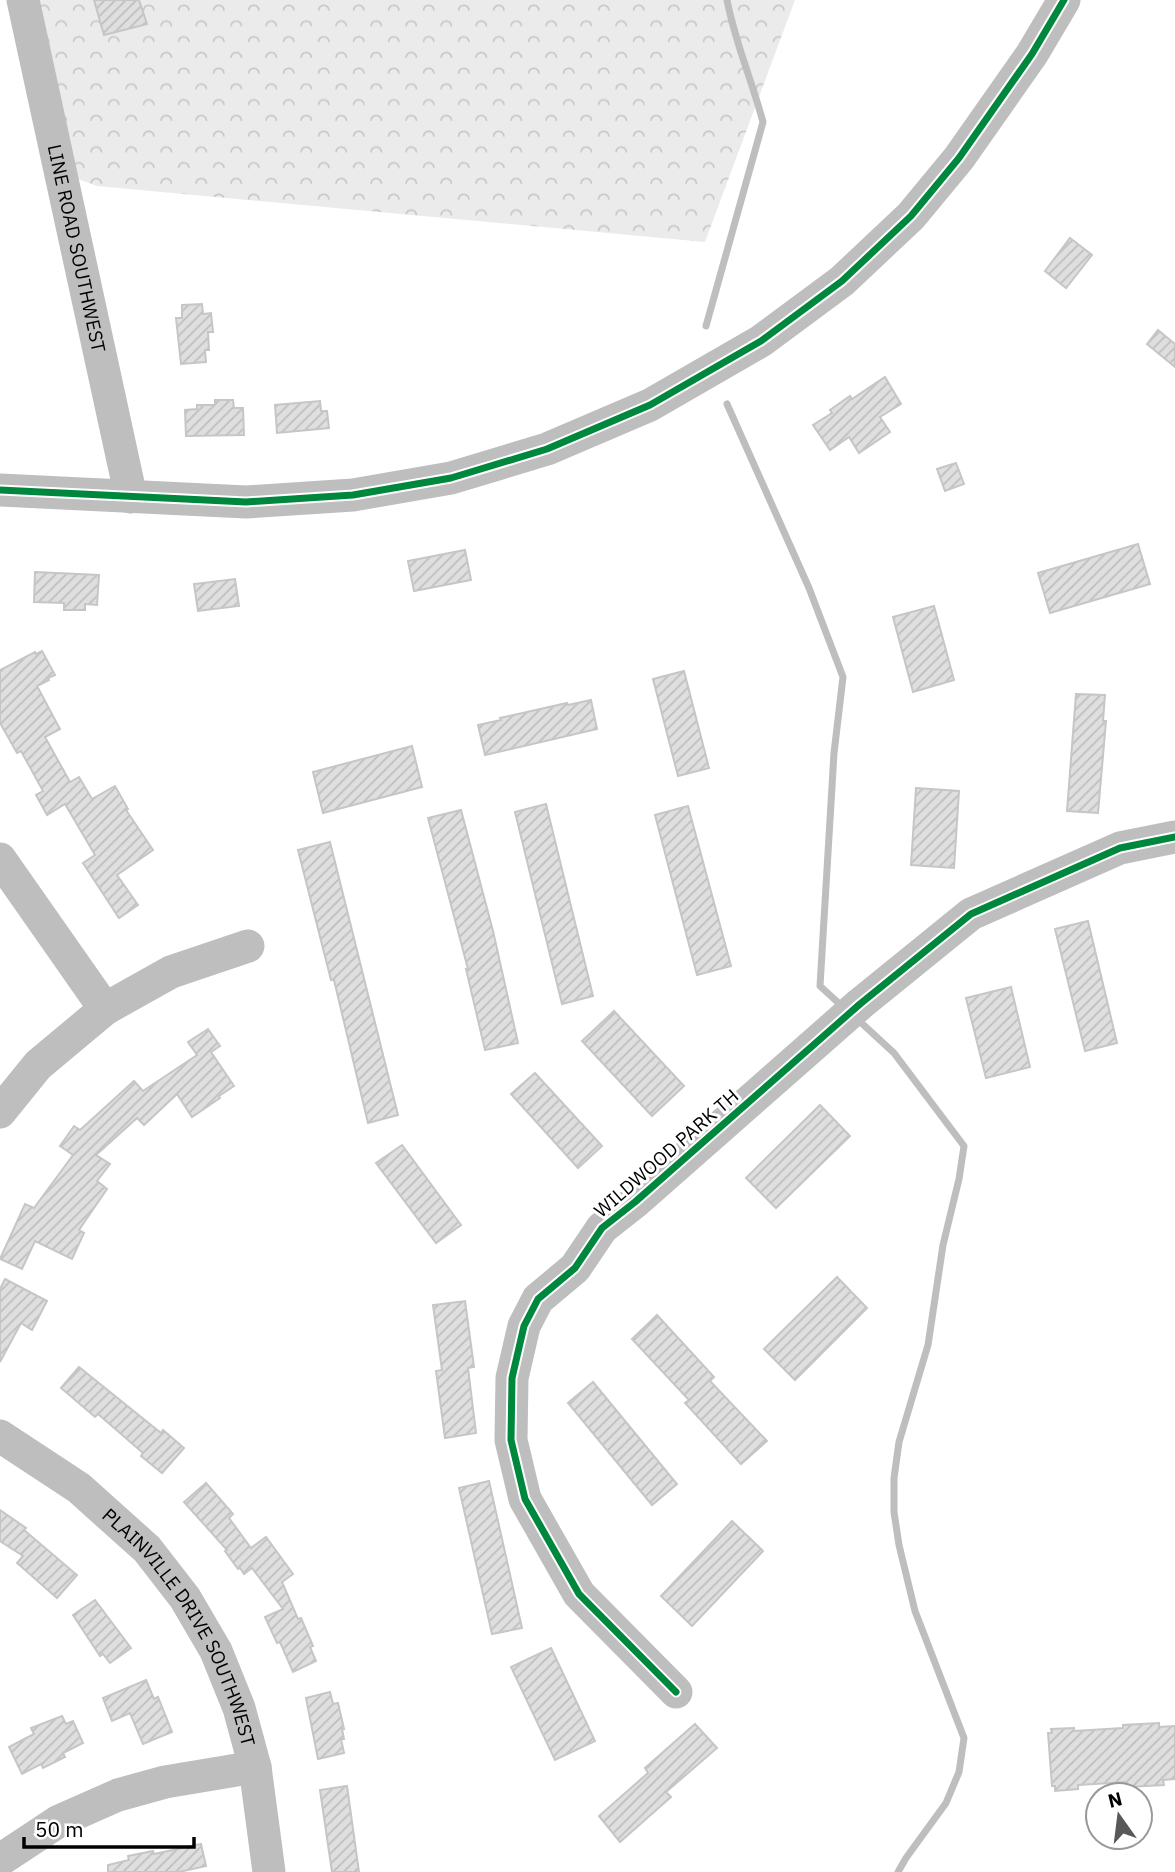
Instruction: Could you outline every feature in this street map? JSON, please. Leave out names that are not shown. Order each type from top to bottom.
[{"type":"street","name":"LINE ROAD SOUTHWEST","points":[[23,0],[131,497]]},
{"type":"street","points":[[0,490],[246,502],[365,493],[451,478],[547,449],[650,405],[761,341],[842,281],[911,216],[974,137],[1032,54],[1063,0]]},
{"type":"street","name":"WILDWOOD PARK TH","points":[[676,1692],[579,1594],[525,1499],[511,1440],[512,1378],[524,1326],[538,1299],[575,1268],[602,1228],[860,1004],[971,914],[1120,848],[1175,838]]},
{"type":"street","points":[[0,859],[105,1009]]},
{"type":"street","points":[[0,1112],[38,1065],[105,1009],[171,972],[248,946]]},
{"type":"street","name":"PLAINVILLE DRIVE SOUTHWEST","points":[[0,1436],[79,1488],[147,1549],[185,1598],[216,1651],[239,1707],[255,1767],[269,1872]]},
{"type":"street","points":[[0,1860],[60,1821],[118,1796],[165,1782],[255,1767]]},
{"type":"green space","points":[[10,0],[795,0],[705,242],[97,186],[54,170]]},
{"type":"building","points":[[94,0],[139,0],[147,24],[104,35]]},
{"type":"building","points":[[1070,238],[1092,255],[1066,288],[1045,271]]},
{"type":"building","points":[[202,304],[203,314],[211,313],[213,332],[208,332],[209,350],[205,350],[206,362],[181,364],[176,318],[182,318],[182,305]]},
{"type":"building","points":[[1158,330],[1175,344],[1175,367],[1147,344]]},
{"type":"building","points":[[885,377],[901,404],[880,417],[890,432],[859,453],[849,437],[830,450],[813,425],[832,413],[830,410],[850,396],[852,399]]},
{"type":"building","points":[[215,400],[233,400],[234,408],[243,408],[244,435],[186,436],[185,410],[197,409],[197,405],[215,405]]},
{"type":"building","points":[[320,401],[321,411],[327,411],[329,428],[277,433],[275,405]]},
{"type":"building","points":[[956,463],[964,484],[945,491],[937,469]]},
{"type":"building","points":[[1138,544],[1150,584],[1050,613],[1038,573]]},
{"type":"building","points":[[465,550],[471,580],[414,591],[408,561]]},
{"type":"building","points":[[35,572],[99,575],[97,605],[85,604],[85,610],[64,610],[64,603],[34,602]]},
{"type":"building","points":[[235,579],[239,606],[198,611],[194,584]]},
{"type":"building","points":[[934,606],[954,680],[913,692],[893,617]]},
{"type":"building","points":[[42,651],[55,675],[37,686],[60,729],[45,737],[70,782],[79,777],[92,799],[115,786],[128,809],[126,810],[153,850],[117,875],[138,905],[119,918],[83,863],[95,855],[65,804],[47,815],[36,795],[43,791],[21,751],[17,753],[0,723],[0,670]]},
{"type":"building","points":[[684,671],[709,768],[678,776],[653,679]]},
{"type":"building","points":[[1076,694],[1105,695],[1103,721],[1106,721],[1098,813],[1067,811]]},
{"type":"building","points":[[591,700],[597,729],[485,755],[478,725],[567,703],[568,705]]},
{"type":"building","points":[[412,746],[422,787],[323,813],[313,772]]},
{"type":"building","points":[[916,788],[959,791],[954,868],[911,865]]},
{"type":"building","points":[[546,804],[593,996],[562,1004],[515,812]]},
{"type":"building","points":[[688,806],[731,966],[697,975],[655,815]]},
{"type":"building","points":[[461,810],[493,931],[518,1043],[485,1050],[468,969],[428,818]]},
{"type":"building","points":[[330,842],[398,1115],[368,1123],[334,980],[331,980],[298,850]]},
{"type":"building","points":[[1088,921],[1117,1043],[1085,1051],[1055,929]]},
{"type":"building","points":[[1011,987],[1030,1067],[986,1078],[966,998]]},
{"type":"building","points":[[614,1011],[684,1086],[652,1116],[582,1041]]},
{"type":"building","points":[[208,1029],[220,1046],[211,1052],[234,1086],[192,1117],[177,1094],[144,1125],[137,1118],[96,1155],[110,1164],[97,1181],[107,1189],[79,1230],[84,1233],[72,1259],[35,1241],[22,1269],[0,1259],[25,1204],[34,1208],[73,1155],[60,1146],[74,1126],[80,1130],[134,1081],[143,1091],[197,1055],[188,1042]]},
{"type":"building","points":[[535,1073],[602,1146],[578,1168],[511,1094]]},
{"type":"building","points":[[820,1105],[850,1136],[776,1208],[746,1178]]},
{"type":"building","points":[[402,1145],[461,1225],[436,1243],[376,1163]]},
{"type":"building","points":[[837,1277],[867,1308],[795,1380],[764,1349]]},
{"type":"building","points":[[5,1279],[47,1301],[32,1330],[21,1323],[0,1362],[0,1289]]},
{"type":"building","points":[[465,1301],[474,1367],[468,1368],[476,1433],[445,1438],[436,1371],[442,1370],[433,1305]]},
{"type":"building","points":[[657,1315],[714,1377],[710,1381],[767,1441],[741,1464],[685,1403],[689,1400],[632,1339]]},
{"type":"building","points":[[79,1367],[161,1433],[163,1430],[184,1448],[162,1473],[98,1414],[95,1417],[61,1388]]},
{"type":"building","points":[[593,1382],[677,1484],[652,1505],[568,1403]]},
{"type":"building","points":[[489,1481],[522,1628],[492,1634],[459,1488]]},
{"type":"building","points":[[206,1483],[233,1514],[229,1518],[251,1548],[266,1537],[293,1574],[282,1582],[298,1619],[301,1618],[313,1646],[310,1647],[316,1661],[293,1672],[265,1617],[283,1609],[252,1568],[244,1574],[238,1569],[225,1551],[227,1550],[184,1502]]},
{"type":"building","points":[[0,1510],[26,1528],[24,1530],[77,1575],[57,1598],[17,1563],[23,1556],[0,1541]]},
{"type":"building","points":[[732,1521],[763,1551],[692,1626],[661,1596]]},
{"type":"building","points":[[95,1600],[131,1648],[110,1663],[103,1654],[100,1656],[73,1615]]},
{"type":"building","points":[[551,1648],[595,1741],[555,1760],[511,1667]]},
{"type":"building","points":[[146,1680],[154,1699],[158,1697],[172,1732],[143,1744],[130,1713],[112,1721],[103,1698]]},
{"type":"building","points":[[330,1692],[333,1704],[338,1703],[344,1729],[344,1739],[341,1739],[344,1753],[318,1759],[306,1698]]},
{"type":"building","points":[[62,1716],[66,1724],[73,1721],[83,1743],[63,1753],[65,1757],[43,1768],[41,1764],[22,1774],[9,1747],[34,1734],[31,1728]]},
{"type":"building","points":[[1159,1723],[1159,1727],[1175,1726],[1175,1779],[1163,1780],[1164,1785],[1154,1786],[1154,1781],[1084,1781],[1084,1785],[1078,1785],[1078,1789],[1055,1791],[1055,1786],[1052,1786],[1048,1733],[1052,1733],[1051,1729],[1074,1728],[1074,1731],[1123,1728],[1123,1725]]},
{"type":"building","points":[[695,1724],[717,1748],[666,1792],[671,1797],[620,1842],[599,1816],[648,1773],[645,1768]]},
{"type":"building","points":[[347,1786],[359,1872],[332,1872],[320,1790]]},
{"type":"building","points":[[201,1844],[206,1866],[179,1872],[108,1872],[108,1865],[129,1860],[128,1856],[153,1851],[154,1854]]},
{"type":"waterway","points":[[706,326],[763,122],[727,0]]},
{"type":"waterway","points":[[727,404],[809,588],[843,677],[834,753],[820,986],[844,1008]]},
{"type":"waterway","points":[[856,1018],[894,1053],[964,1146],[943,1245],[928,1345],[899,1442],[894,1478],[894,1512],[899,1545],[915,1611],[964,1738],[959,1772],[946,1803],[898,1872]]},
{"type":"cycle path","points":[[0,490],[246,502],[353,495],[451,478],[547,449],[650,405],[761,341],[842,281],[911,216],[959,158],[1032,54],[1064,0]]},
{"type":"cycle path","points":[[676,1692],[579,1594],[525,1499],[511,1440],[512,1378],[524,1326],[538,1299],[575,1268],[602,1228],[860,1004],[971,914],[1120,848],[1175,837]]}]
